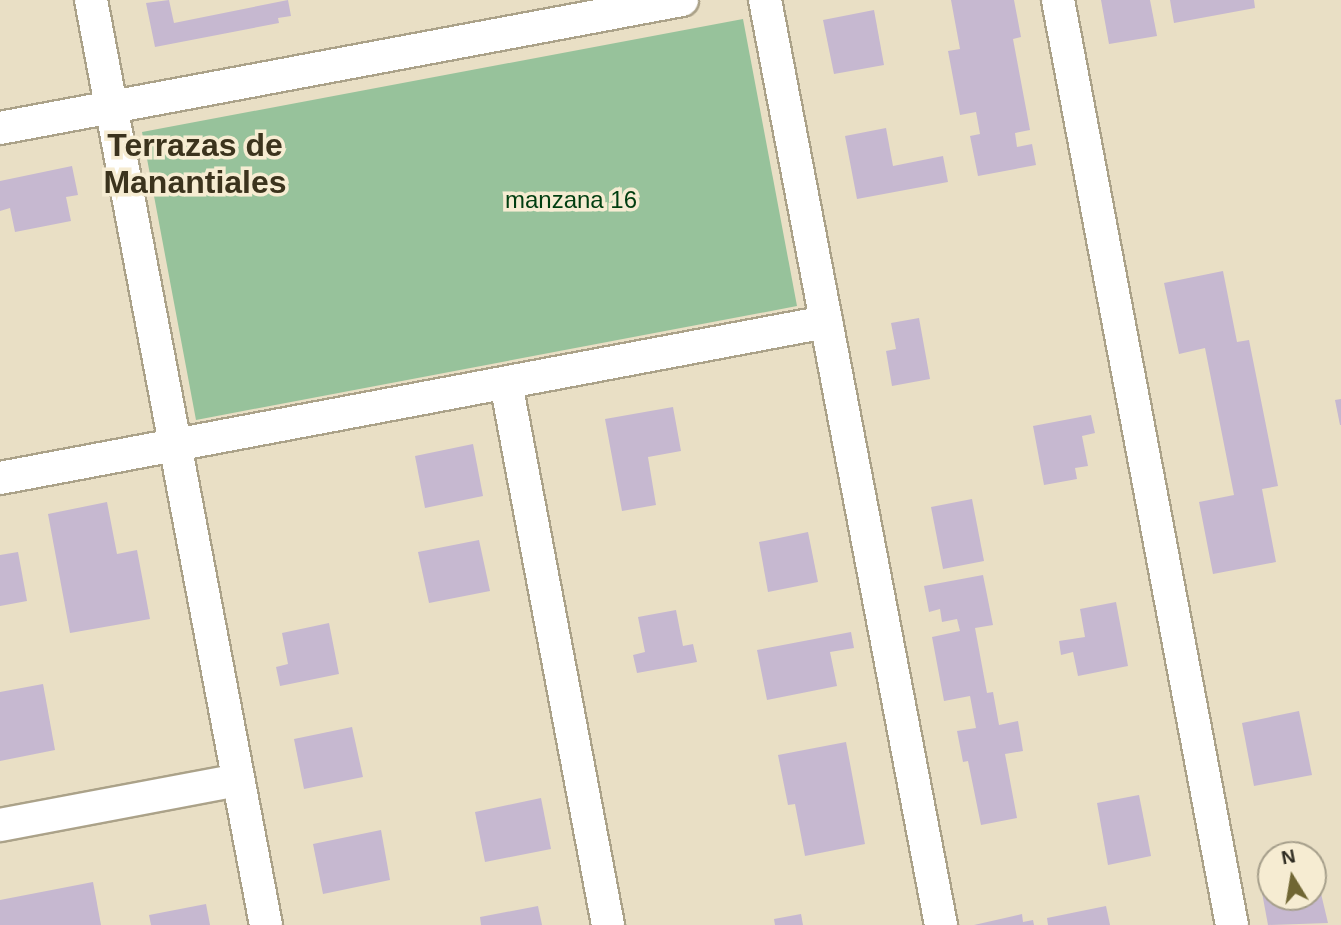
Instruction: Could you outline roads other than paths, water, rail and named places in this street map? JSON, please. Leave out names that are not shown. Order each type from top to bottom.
[{"type":"street","points":[[91,0],[266,925]]},
{"type":"street","points":[[0,128],[682,0]]},
{"type":"street","points":[[765,0],[941,925]]},
{"type":"street","points":[[1058,0],[1233,925]]},
{"type":"street","points":[[0,478],[826,322]]},
{"type":"street","points":[[506,383],[608,925]]},
{"type":"street","points":[[0,825],[239,780]]},
{"type":"district","name":"Terrazas de Manantiales","points":[[195,164]]},
{"type":"park label","name":"manzana 16","points":[[571,200]]}]
